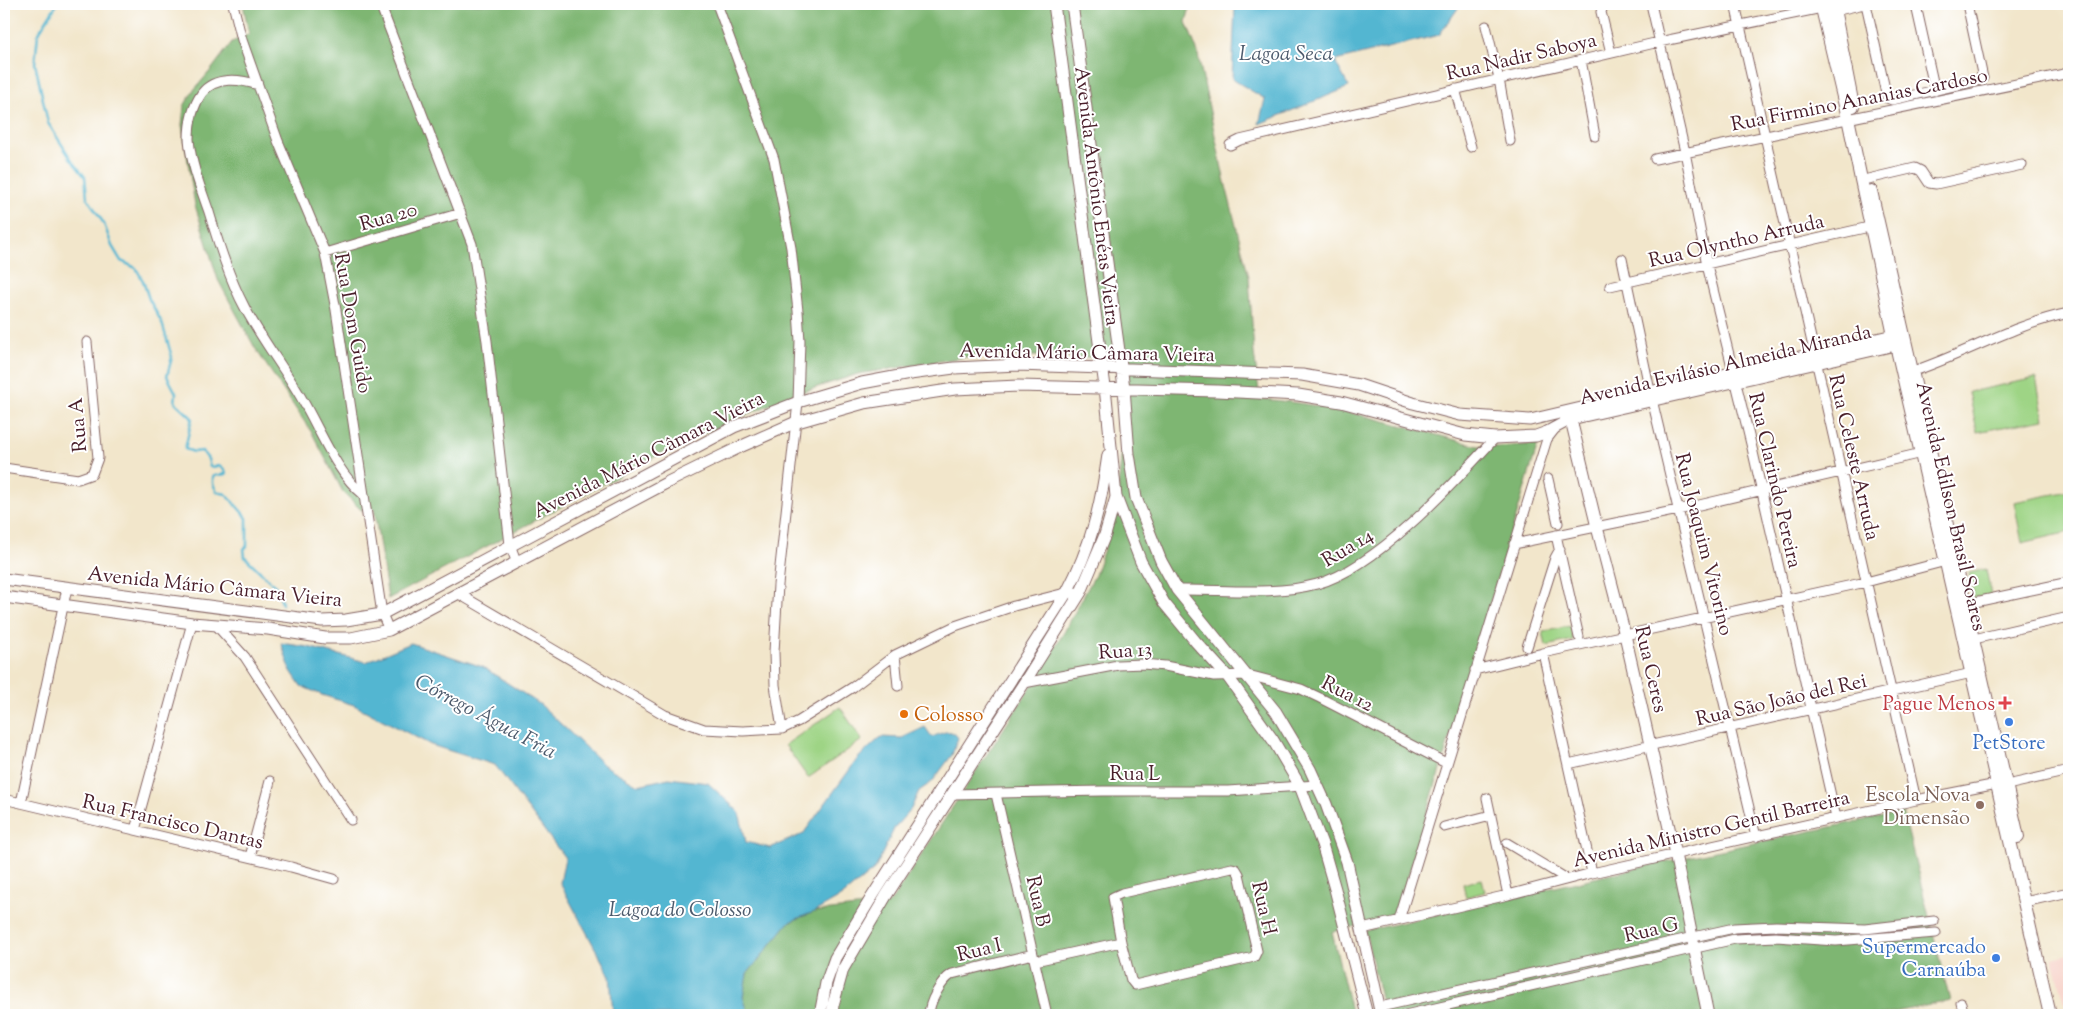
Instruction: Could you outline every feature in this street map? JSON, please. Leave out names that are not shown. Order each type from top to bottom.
[{"type":"main road","name":"Avenida Edilson Brasil Soares","points":[[1827,8],[1852,118],[1869,227],[1899,339],[1951,560],[1972,673],[2002,785]]},
{"type":"main road","name":"Avenida Edilson Brasil Soares","points":[[1852,118],[1874,178],[1899,339],[1911,372],[1925,452]]},
{"type":"main road","name":"Avenida Edilson Brasil Soares","points":[[1951,560],[1966,604],[1974,639],[2050,1015]]},
{"type":"main road","name":"Avenida Edilson Brasil Soares","points":[[2028,901],[2058,1015]]},
{"type":"street","name":"Rua Dom Guido","points":[[233,4],[242,40],[278,141],[325,253],[382,614],[388,630]]},
{"type":"street","points":[[380,4],[472,244],[480,288],[502,464],[510,546],[517,563]]},
{"type":"street","points":[[717,4],[767,137],[781,187],[791,248],[798,311],[800,341],[798,402],[794,423],[778,585],[774,652],[775,684],[782,729]]},
{"type":"street","name":"Avenida Antônio Enéas Vieira","points":[[1054,4],[1105,387],[1116,497],[1141,562],[1164,603],[1228,677],[1273,740],[1300,786],[1319,835],[1336,889],[1367,1015]]},
{"type":"street","name":"Avenida Antônio Enéas Vieira","points":[[1072,4],[1124,388],[1129,454],[1136,498],[1158,554],[1177,590],[1210,633],[1248,675],[1276,712],[1300,750],[1317,785],[1347,862],[1380,1011]]},
{"type":"street","points":[[1604,4],[1601,12],[1611,53]]},
{"type":"street","name":"Rua Clarindo Pereira","points":[[1651,4],[1685,152],[1707,265],[1836,818]]},
{"type":"street","name":"Rua Celeste Arruda","points":[[1736,4],[1789,246],[1916,800]]},
{"type":"street","points":[[1865,4],[1887,98],[1892,100],[1982,78],[1967,4]]},
{"type":"street","name":"Rua Nadir Saboya","points":[[1230,145],[1240,140],[1740,24],[1827,8],[1865,4]]},
{"type":"street","points":[[1917,10],[1935,91]]},
{"type":"street","points":[[1486,26],[1499,79],[1510,141]]},
{"type":"street","points":[[1581,60],[1595,136]]},
{"type":"street","name":"Rua Firmino Ananias Cardoso","points":[[1655,159],[2069,73]]},
{"type":"street","points":[[258,86],[247,82],[215,82],[198,99],[190,122],[189,139],[198,178],[222,252],[244,307],[301,398],[347,479],[364,495]]},
{"type":"street","points":[[1455,89],[1471,147]]},
{"type":"street","points":[[1874,178],[1915,168],[1921,171],[1929,183],[1936,184],[2022,165]]},
{"type":"street","name":"Rua 20","points":[[325,253],[461,213]]},
{"type":"street","name":"Rua Olyntho Arruda","points":[[1610,286],[1869,227]]},
{"type":"street","name":"Rua Joaquim Vitorino","points":[[1622,259],[1678,510],[1756,836]]},
{"type":"street","points":[[1911,372],[1944,361],[2012,329],[2069,313]]},
{"type":"street","name":"Avenida Evilásio Almeida Miranda","points":[[1556,428],[1568,414],[1899,339]]},
{"type":"street","name":"Rua A","points":[[4,468],[78,479],[92,474],[98,458],[87,342]]},
{"type":"street","name":"Avenida Mário Câmara Vieira","points":[[4,579],[322,621],[346,620],[382,614],[734,427],[798,402],[862,383],[954,368],[1018,365],[1302,375],[1359,386],[1460,415],[1530,420],[1568,414]]},
{"type":"street","name":"Avenida Mário Câmara Vieira","points":[[4,597],[192,623],[342,638],[374,634],[388,630],[459,594],[668,482],[794,423],[864,403],[955,389],[1018,386],[1105,387],[1298,395],[1341,402],[1465,435],[1495,438],[1536,436],[1556,428]]},
{"type":"street","name":"Rua Ceres","points":[[1568,414],[1625,635],[1675,854],[1708,1015]]},
{"type":"street","points":[[1399,920],[1547,439],[1556,428]]},
{"type":"street","points":[[820,1015],[826,982],[835,958],[1067,592],[1080,568],[1093,532],[1102,497],[1111,436]]},
{"type":"street","name":"Rua 14","points":[[1177,590],[1297,588],[1333,578],[1366,559],[1389,542],[1442,493],[1495,438]]},
{"type":"street","points":[[1514,544],[1559,530],[1596,527],[1678,510],[1925,452]]},
{"type":"street","points":[[1548,479],[1559,530],[1560,549],[1579,636]]},
{"type":"street","points":[[832,1015],[843,969],[886,896],[1081,592],[1105,535],[1116,497]]},
{"type":"street","points":[[1527,647],[1554,558],[1560,549]]},
{"type":"street","points":[[1475,670],[1543,653],[1866,582],[1951,560]]},
{"type":"street","points":[[1966,604],[2069,582]]},
{"type":"street","points":[[21,803],[67,588]]},
{"type":"street","points":[[459,594],[666,715],[704,729],[743,731],[782,729],[799,721],[853,687],[895,655],[955,626],[1014,606],[1067,592],[1081,592]]},
{"type":"street","points":[[1974,639],[2069,617]]},
{"type":"street","points":[[135,830],[192,623]]},
{"type":"street","points":[[216,625],[245,657],[351,820]]},
{"type":"street","points":[[1543,653],[1592,873]]},
{"type":"street","points":[[895,655],[898,686]]},
{"type":"street","name":"Rua 13","points":[[1024,683],[1102,668],[1134,664],[1164,666],[1228,677]]},
{"type":"street","name":"Rua São João del Rei","points":[[1568,764],[1972,673]]},
{"type":"street","name":"Rua 12","points":[[1228,677],[1248,675],[1301,689],[1446,763]]},
{"type":"street","name":"Avenida Ministro Gentil Barreira","points":[[1362,929],[1508,895],[1567,878],[1916,800],[2069,771]]},
{"type":"street","points":[[250,858],[270,781]]},
{"type":"street","name":"Rua L","points":[[953,794],[1228,791],[1317,785]]},
{"type":"street","name":"Rua B","points":[[996,794],[1047,1015]]},
{"type":"street","name":"Rua Francisco Dantas","points":[[4,798],[334,879]]},
{"type":"street","points":[[1487,798],[1508,895]]},
{"type":"street","points":[[1444,827],[1491,815]]},
{"type":"street","points":[[1507,843],[1567,878]]},
{"type":"street","name":"Rua H","points":[[1232,868],[1236,869],[1239,874],[1256,951],[1252,958],[1135,985],[1131,980],[1121,942],[1113,900],[1115,895],[1232,868]]},
{"type":"street","points":[[2028,901],[2069,892]]},
{"type":"street","name":"Rua G","points":[[1380,1011],[1692,943],[1776,937],[1836,941],[1932,933],[1930,922],[1865,929],[1776,926],[1734,928],[1692,943],[1404,1015]]},
{"type":"street","points":[[1034,958],[1121,942]]},
{"type":"street","name":"Rua I","points":[[929,1015],[932,1003],[944,981],[952,974],[1034,958]]},
{"type":"street","points":[[1961,1003],[1964,1015]]},
{"type":"shaded area","points":[[2069,954],[2069,1003],[2065,1004],[2053,958]]},
{"type":"green space","points":[[243,4],[1191,4],[1186,22],[1197,50],[1224,178],[1249,277],[1254,353],[1260,399],[1343,411],[1478,446],[1498,447],[1538,444],[1396,916],[1332,932],[1352,1015],[749,1015],[743,997],[747,974],[789,922],[814,912],[890,903],[1027,693],[1063,634],[1095,575],[1116,514],[1130,358],[979,355],[858,374],[790,396],[679,444],[388,599],[374,509],[361,510],[343,492],[312,433],[255,348],[218,280],[195,205],[182,125],[184,106],[193,91],[232,42],[249,34]]},
{"type":"green space","points":[[2036,378],[2044,419],[1977,432],[1969,392]]},
{"type":"green space","points":[[2069,491],[2069,532],[2022,543],[2014,502]]},
{"type":"green space","points":[[1986,569],[1991,595],[1974,598],[1969,573]]},
{"type":"green space","points":[[1570,626],[1573,640],[1546,646],[1543,632]]},
{"type":"green space","points":[[840,707],[862,740],[808,778],[785,745]]},
{"type":"green space","points":[[1903,812],[1950,1001],[1880,1015],[1385,1015],[1365,931],[1668,861]]},
{"type":"green space","points":[[1482,879],[1485,892],[1466,897],[1463,884]]},
{"type":"water","name":"Lagoa Seca","points":[[1235,4],[1461,4],[1439,35],[1335,61],[1349,87],[1259,124],[1265,99],[1232,79]]},
{"type":"water","name":"Lagoa do Colosso","points":[[281,643],[308,647],[366,662],[411,643],[483,667],[541,705],[604,765],[638,785],[669,778],[708,783],[739,812],[746,842],[770,848],[803,834],[858,758],[881,737],[902,738],[925,727],[932,737],[950,732],[958,738],[952,755],[932,782],[919,791],[911,809],[895,827],[875,869],[842,896],[814,912],[789,922],[747,974],[743,997],[749,1015],[613,1015],[610,976],[560,883],[565,858],[495,765],[431,745],[354,705],[301,686],[291,671]]},
{"type":"waterway","name":"Córrego Água Fria","points":[[57,4],[38,34],[35,63],[48,123],[85,177],[87,197],[104,224],[112,246],[121,261],[136,268],[162,323],[172,357],[167,376],[176,393],[175,402],[192,418],[185,449],[194,452],[202,451],[208,459],[210,467],[219,466],[225,471],[226,474],[213,476],[213,484],[217,492],[226,494],[247,518],[245,557],[279,590],[282,604]]},
{"type":"place","name":"Pague Menos","points":[[2005,703]]},
{"type":"place","name":"Colosso","points":[[904,714]]},
{"type":"place","name":"PetStore","points":[[2009,722]]},
{"type":"place","name":"Escola Nova Dimensão","points":[[1980,805]]},
{"type":"place","name":"Supermercado Carnaúba","points":[[1996,958]]}]
